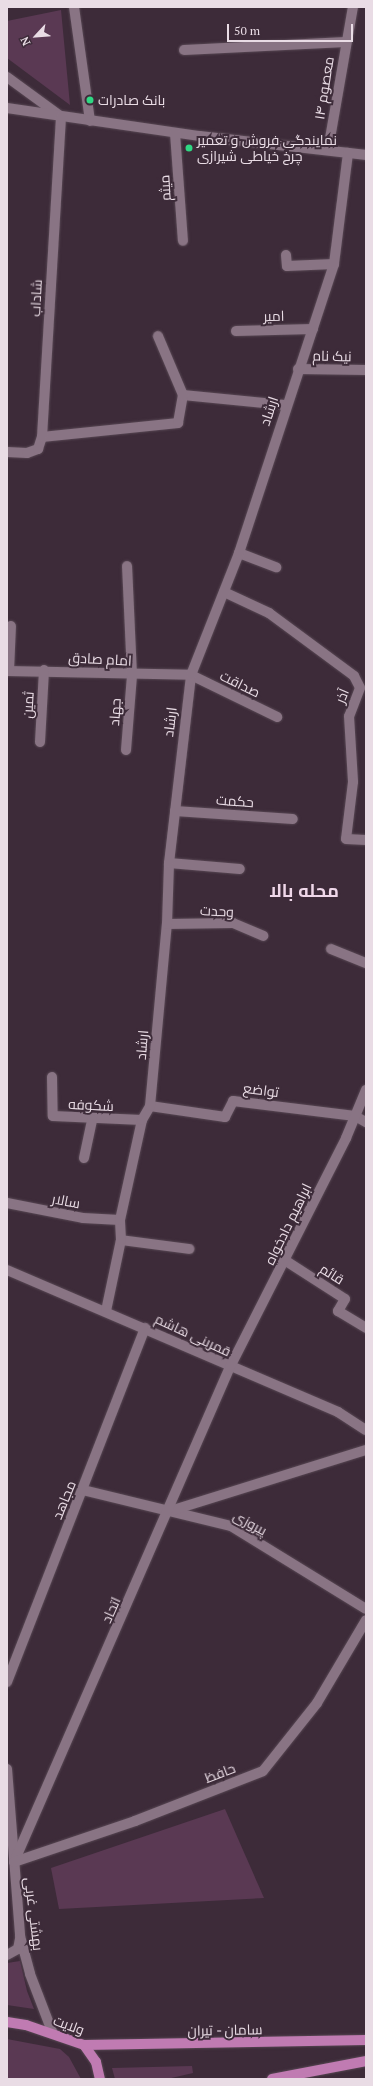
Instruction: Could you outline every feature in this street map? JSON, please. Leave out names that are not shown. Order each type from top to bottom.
[{"type":"main road","name":"ولایت","points":[[7,2022],[53,2034],[84,2045],[96,2062],[100,2079]]},
{"type":"main road","name":"سامان - تیران","points":[[84,2045],[366,2040]]},
{"type":"main road","points":[[272,2079],[366,2061]]},
{"type":"street","points":[[74,7],[90,121]]},
{"type":"street","name":"۱۴ معصوم","points":[[328,150],[352,7]]},
{"type":"street","points":[[184,50],[346,42]]},
{"type":"street","points":[[7,78],[61,116]]},
{"type":"street","points":[[7,108],[175,133],[366,154]]},
{"type":"street","name":"شاداب","points":[[42,437],[61,116]]},
{"type":"street","name":"میثم","points":[[175,133],[183,241]]},
{"type":"street","name":"ارشاد","points":[[106,1311],[121,1240],[120,1220],[142,1120],[150,1106],[167,924],[169,862],[191,675],[239,553],[285,405],[313,329],[334,264],[348,153]]},
{"type":"street","points":[[286,255],[287,266],[334,264]]},
{"type":"street","name":"امیر","points":[[236,331],[313,329]]},
{"type":"street","points":[[7,452],[27,454],[38,449],[42,437],[178,424],[183,395],[158,336]]},
{"type":"street","name":"نیک نام","points":[[298,369],[366,370]]},
{"type":"street","points":[[183,395],[285,405]]},
{"type":"street","points":[[239,553],[276,567]]},
{"type":"street","name":"جهاد","points":[[126,750],[132,675],[128,566]]},
{"type":"street","name":"آذر","points":[[224,592],[270,613],[354,676],[360,688],[349,716],[353,782],[346,839],[366,840]]},
{"type":"street","points":[[8,671],[11,626]]},
{"type":"street","name":"امام صادق","points":[[8,671],[44,670],[132,675],[191,675]]},
{"type":"street","name":"ثمین","points":[[40,742],[44,670]]},
{"type":"street","name":"صداقت","points":[[191,675],[278,717]]},
{"type":"street","name":"حکمت","points":[[175,810],[293,819]]},
{"type":"street","points":[[169,862],[240,869]]},
{"type":"street","name":"وحدت","points":[[167,924],[233,923],[263,936]]},
{"type":"street","points":[[332,949],[366,963]]},
{"type":"street","name":"شکوفه","points":[[52,1077],[53,1116],[92,1120],[142,1120]]},
{"type":"street","name":"ابراهیم دادخواه","points":[[230,1367],[286,1261],[366,1090]]},
{"type":"street","name":"تواضع","points":[[150,1106],[225,1117],[233,1101],[355,1116]]},
{"type":"street","points":[[355,1116],[366,1122]]},
{"type":"street","points":[[84,1158],[92,1120]]},
{"type":"street","name":"سالار","points":[[7,1202],[83,1218],[120,1220]]},
{"type":"street","points":[[121,1240],[189,1249]]},
{"type":"street","name":"قائم","points":[[286,1261],[345,1299],[338,1311],[366,1328]]},
{"type":"street","name":"قمربنی هاشم","points":[[7,1270],[106,1311],[230,1367],[338,1412],[366,1430]]},
{"type":"street","name":"مجاهد","points":[[7,1682],[145,1328]]},
{"type":"street","name":"اتحاد","points":[[14,1862],[170,1511],[230,1367]]},
{"type":"street","points":[[170,1511],[366,1450]]},
{"type":"street","name":"پیروزی","points":[[83,1490],[231,1526],[366,1609]]},
{"type":"street","name":"حافظ","points":[[14,1862],[135,1821],[263,1771],[317,1703],[366,1620]]},
{"type":"street","name":"بهشتی غربی","points":[[7,1768],[20,1936],[30,1974],[53,2034]]},
{"type":"street","points":[[7,1955],[18,1949],[20,1936]]},
{"type":"shaded area","points":[[61,10],[70,105],[7,58],[7,21]]},
{"type":"shaded area","points":[[225,1809],[264,1898],[59,1909],[51,1868]]},
{"type":"shaded area","points":[[20,1961],[27,1991],[34,2009],[7,2005],[7,1963]]},
{"type":"shaded area","points":[[7,2039],[60,2049],[69,2057],[81,2079],[7,2079]]},
{"type":"shaded area","points":[[192,2066],[193,2073],[167,2079],[115,2079],[112,2068]]},
{"type":"place","name":"بانک صادرات","points":[[90,100]]},
{"type":"place","name":"نمایندگی فروش و تعمیر چرخ خیاطی شیرازی","points":[[189,148]]},
{"type":"district","name":"محله بالا","points":[[304,890]]}]
